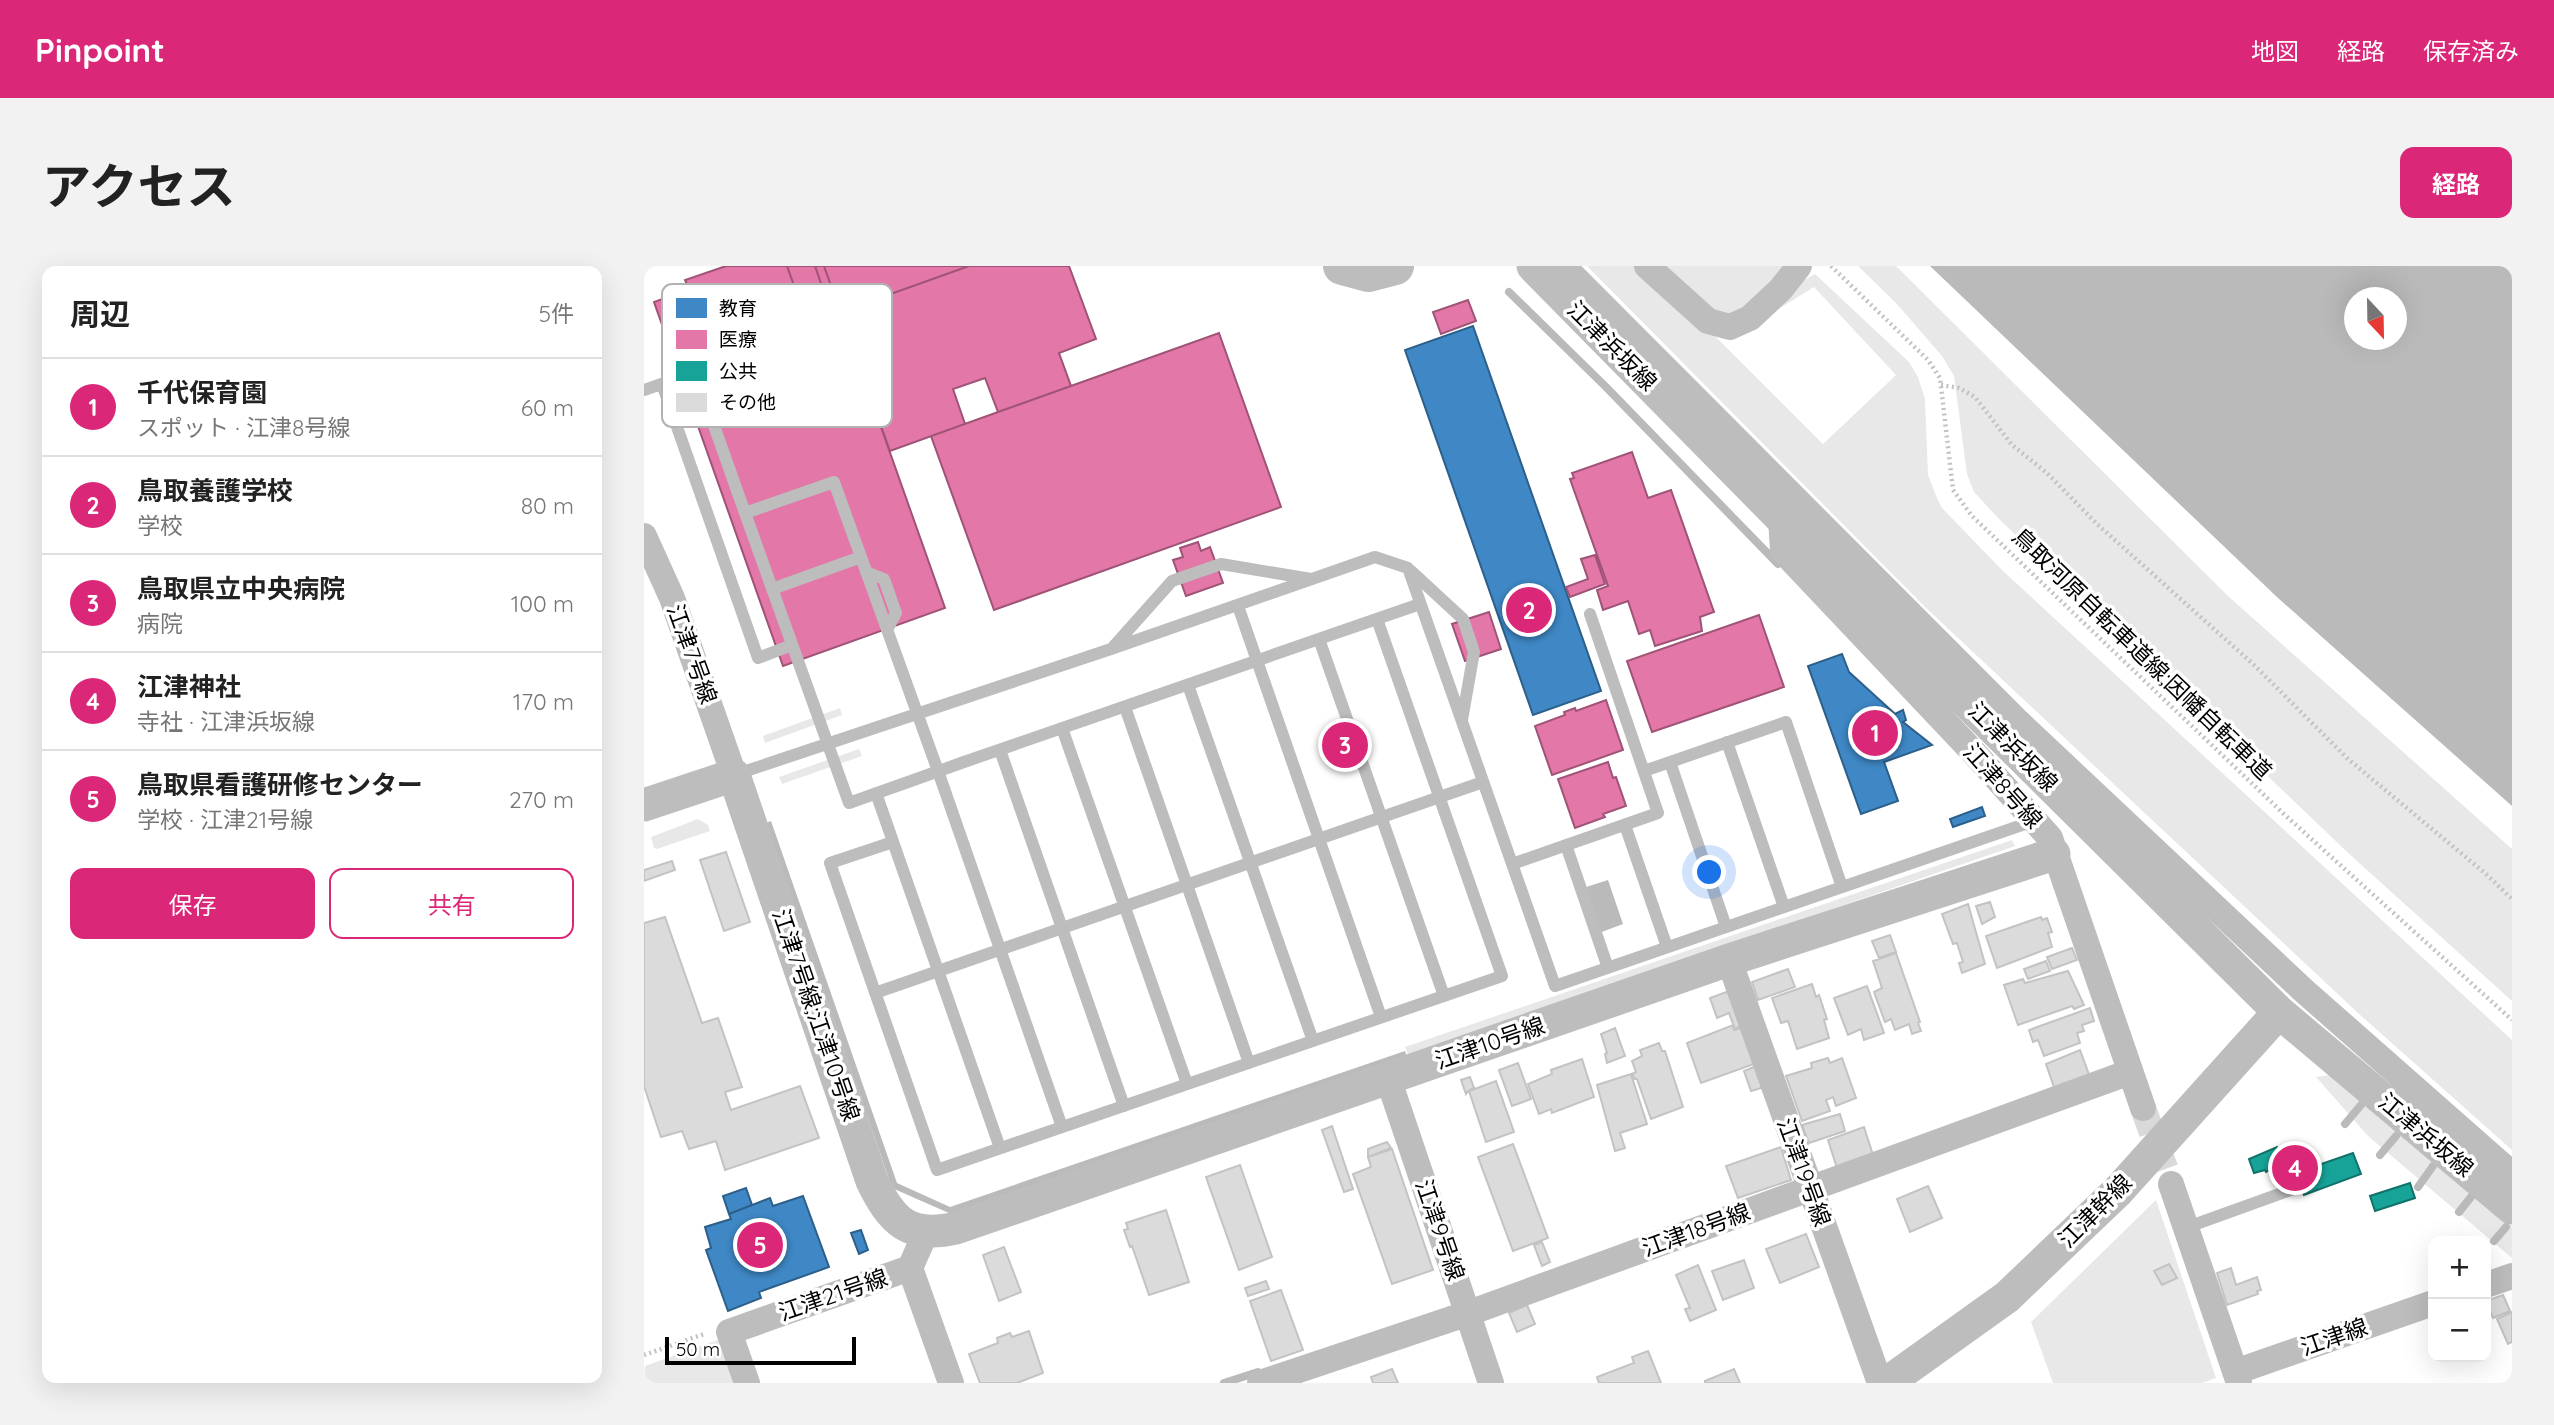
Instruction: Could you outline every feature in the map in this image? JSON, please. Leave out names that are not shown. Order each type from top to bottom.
[{"type":"main road","points":[[1342,266],[1368,272],[1395,266]]},
{"type":"street","name":"江津浜坂線","points":[[1533,266],[1781,518],[2279,1012],[2512,1208]]},
{"type":"street","points":[[1563,266],[2016,720],[2303,990],[2512,1174]]},
{"type":"street","points":[[1647,266],[1708,321],[1730,327],[1750,317],[1781,289],[1799,266]]},
{"type":"street","name":"江津8号線","points":[[1781,518],[1783,551],[2050,838],[2143,1108]]},
{"type":"street","name":"江津7号線","points":[[644,536],[672,598],[734,775]]},
{"type":"street","points":[[644,805],[734,775]]},
{"type":"street","name":"江津7号線;江津10号線","points":[[734,775],[873,1181],[885,1205],[899,1222],[926,1232]]},
{"type":"street","name":"江津10号線","points":[[926,1232],[956,1227],[1728,960],[2054,854]]},
{"type":"street","name":"江津19号線","points":[[1728,960],[1880,1383]]},
{"type":"street","name":"江津幹線","points":[[1887,1383],[2007,1297],[2118,1191],[2279,1012]]},
{"type":"street","name":"江津18号線","points":[[1261,1383],[1469,1313],[2130,1072]]},
{"type":"street","name":"江津9号線","points":[[1388,1078],[1491,1383]]},
{"type":"street","points":[[2171,1184],[2237,1377]]},
{"type":"street","points":[[926,1232],[910,1268],[951,1383]]},
{"type":"street","name":"江津21号線","points":[[729,1332],[910,1268]]},
{"type":"street","points":[[2491,1283],[2512,1276]]},
{"type":"street","name":"江津線","points":[[2237,1377],[2428,1305]]},
{"type":"street","points":[[729,1332],[747,1383]]},
{"type":"lane","points":[[644,390],[662,384]]},
{"type":"lane","points":[[677,427],[758,658],[792,645]]},
{"type":"lane","points":[[715,427],[849,803],[1420,604]]},
{"type":"lane","points":[[746,513],[834,482],[1062,1127]]},
{"type":"lane","points":[[772,589],[861,557]]},
{"type":"lane","points":[[734,775],[1238,606],[1375,557],[1408,568],[1463,619],[1474,652],[1462,721]]},
{"type":"lane","points":[[1111,649],[1172,581],[1222,564],[1313,579]]},
{"type":"lane","points":[[1408,568],[1555,986],[2034,821]]},
{"type":"lane","points":[[1238,606],[1381,1017]]},
{"type":"lane","points":[[1512,864],[1658,813],[1590,614]]},
{"type":"lane","points":[[893,842],[830,863],[937,1170],[1502,976],[1377,619]]},
{"type":"lane","points":[[1319,639],[1444,996]]},
{"type":"lane","points":[[1188,685],[1313,1041]]},
{"type":"lane","points":[[1125,707],[1249,1063]]},
{"type":"lane","points":[[1643,771],[1786,722],[1842,887]]},
{"type":"lane","points":[[1062,728],[1187,1084]]},
{"type":"lane","points":[[1727,742],[1784,907]]},
{"type":"lane","points":[[1000,750],[1125,1106]]},
{"type":"lane","points":[[1670,762],[1726,927]]},
{"type":"lane","points":[[875,993],[1483,782]]},
{"type":"lane","points":[[876,793],[1000,1148]]},
{"type":"lane","points":[[1625,825],[1667,947]]},
{"type":"lane","points":[[1566,845],[1608,968]]},
{"type":"lane","points":[[2185,1228],[2293,1189]]},
{"type":"path","name":"鳥取河原自転車道線;因幡自転車道","points":[[1831,266],[1928,360],[1940,379],[1953,490],[1972,516],[2286,816],[2512,1020]]},
{"type":"path","points":[[1941,384],[1959,388],[1975,397],[2012,445],[2046,472],[2097,524],[2253,664],[2348,759],[2486,874],[2512,899]]},
{"type":"path","points":[[644,1355],[717,1329],[729,1332]]},
{"type":"shaded area","points":[[1587,266],[1637,266],[1716,337],[1823,444],[1896,375],[1814,287],[1774,312],[1793,286],[1815,274],[1909,362],[1918,377],[1925,399],[1928,475],[1942,508],[2002,570],[2512,1040],[2512,1150],[2358,1013],[1925,607]]},
{"type":"shaded area","points":[[1656,266],[1783,266],[1777,281],[1728,320]]},
{"type":"shaded area","points":[[1858,266],[1896,266],[2228,596],[2512,849],[2512,1001],[2346,851],[1974,492],[1967,474],[1954,376],[1942,356],[1896,303]]},
{"type":"shaded area","points":[[1930,266],[2512,266],[2512,806],[2278,598]]},
{"type":"shaded area","points":[[840,708],[842,715],[765,743],[763,736]]},
{"type":"shaded area","points":[[859,749],[862,756],[782,784],[779,777]]},
{"type":"shaded area","points":[[698,819],[708,825],[710,831],[654,848],[651,837]]},
{"type":"shaded area","points":[[771,821],[897,1183],[950,1207],[1405,1051],[1407,1057],[951,1214],[892,1188],[766,823]]},
{"type":"shaded area","points":[[2012,840],[2015,846],[1491,1027],[1408,1054],[1405,1047]]},
{"type":"shaded area","points":[[1608,880],[1623,924],[1599,933],[1583,888]]},
{"type":"shaded area","points":[[2331,1075],[2512,1226],[2512,1258],[2491,1240],[2491,1236],[2486,1236],[2368,1136],[2316,1077]]},
{"type":"shaded area","points":[[2156,1200],[2216,1378],[2202,1383],[2053,1383],[2031,1322]]},
{"type":"shaded area","points":[[720,1339],[735,1383],[644,1383],[645,1366]]},
{"type":"building: 教育","points":[[1473,326],[1601,691],[1533,715],[1405,350]]},
{"type":"building: 教育","points":[[1842,654],[1849,672],[1895,714],[1903,710],[1906,720],[1903,722],[1932,745],[1884,762],[1898,801],[1861,814],[1808,666]]},
{"type":"building: 教育","points":[[1982,807],[1985,816],[1953,827],[1950,819]]},
{"type":"building: 教育","points":[[746,1188],[752,1205],[729,1214],[723,1196]]},
{"type":"building: 教育","points":[[803,1196],[829,1267],[759,1292],[761,1298],[728,1311],[706,1250],[711,1248],[705,1227],[731,1219],[729,1214],[770,1198],[773,1206]]},
{"type":"building: 教育","points":[[861,1230],[868,1250],[859,1254],[851,1233]]},
{"type":"building: 医療","points":[[726,266],[824,266],[830,284],[687,284],[685,280]]},
{"type":"building: 医療","points":[[787,266],[1069,266],[1096,339],[1059,353],[1071,386],[998,412],[985,378],[953,389],[965,424],[890,451],[881,427],[892,427],[892,284],[793,284]]},
{"type":"building: 医療","points":[[815,266],[969,266],[892,294],[892,284],[821,284]]},
{"type":"building: 医療","points":[[662,299],[662,325],[654,302]]},
{"type":"building: 医療","points":[[1468,300],[1476,321],[1441,334],[1433,312]]},
{"type":"building: 医療","points":[[1219,333],[1281,507],[994,610],[931,436]]},
{"type":"building: 医療","points":[[698,427],[881,427],[945,608],[783,666]]},
{"type":"building: 医療","points":[[1632,452],[1648,498],[1671,490],[1714,612],[1700,617],[1702,631],[1655,646],[1650,630],[1639,634],[1628,601],[1603,610],[1597,590],[1608,586],[1570,479],[1574,478],[1572,473]]},
{"type":"building: 医療","points":[[1198,542],[1201,551],[1210,547],[1223,583],[1186,596],[1173,560],[1183,557],[1180,548]]},
{"type":"building: 医療","points":[[1595,555],[1605,584],[1570,597],[1566,587],[1588,579],[1581,559]]},
{"type":"building: 医療","points":[[1489,612],[1501,649],[1465,661],[1452,624]]},
{"type":"building: 医療","points":[[1759,615],[1784,687],[1652,732],[1627,661]]},
{"type":"building: 医療","points":[[1606,700],[1623,750],[1552,775],[1535,726],[1565,715],[1564,712],[1575,708],[1576,711]]},
{"type":"building: 医療","points":[[1608,762],[1626,806],[1575,828],[1558,779]]},
{"type":"building: 公共","points":[[2277,1147],[2284,1163],[2266,1172],[2254,1173],[2249,1159]]},
{"type":"building: 公共","points":[[2353,1153],[2361,1174],[2304,1195],[2303,1192],[2300,1193],[2294,1178],[2297,1177],[2295,1173]]},
{"type":"building: 公共","points":[[2410,1183],[2415,1198],[2375,1211],[2370,1196]]},
{"type":"building: その他","points":[[726,852],[750,922],[724,931],[700,860]]},
{"type":"building: その他","points":[[672,861],[675,870],[644,881],[644,870]]},
{"type":"building: その他","points":[[1990,902],[1995,917],[1982,924],[1976,906]]},
{"type":"building: その他","points":[[1968,904],[1985,964],[1962,973],[1959,963],[1963,962],[1957,943],[1953,944],[1942,914]]},
{"type":"building: その他","points":[[665,917],[702,1023],[718,1018],[742,1087],[725,1092],[731,1110],[800,1086],[819,1138],[725,1170],[716,1141],[689,1149],[682,1131],[661,1137],[644,1086],[644,923]]},
{"type":"building: その他","points":[[2041,917],[2042,920],[2047,918],[2052,932],[2048,933],[2052,947],[1997,968],[1986,936]]},
{"type":"building: その他","points":[[1890,935],[1896,952],[1879,958],[1872,941]]},
{"type":"building: その他","points":[[2072,948],[2077,960],[2052,969],[2047,957]]},
{"type":"building: その他","points":[[1896,953],[1920,1022],[1921,1031],[1912,1034],[1909,1024],[1895,1030],[1891,1019],[1885,1022],[1874,992],[1882,988],[1873,961]]},
{"type":"building: その他","points":[[2046,961],[2050,971],[2028,979],[2024,969]]},
{"type":"building: その他","points":[[1788,969],[1795,987],[1758,1000],[1752,982]]},
{"type":"building: その他","points":[[2068,971],[2084,1005],[2074,1009],[2072,1006],[2018,1025],[2004,985],[2023,979],[2025,983]]},
{"type":"building: その他","points":[[1812,984],[1816,997],[1819,995],[1827,1019],[1824,1020],[1829,1038],[1797,1049],[1788,1021],[1781,1023],[1772,998]]},
{"type":"building: その他","points":[[1867,986],[1884,1033],[1864,1040],[1861,1029],[1848,1035],[1834,998]]},
{"type":"building: その他","points":[[1729,991],[1740,1026],[1735,1029],[1729,1013],[1717,1018],[1710,998]]},
{"type":"building: その他","points":[[2090,1008],[2094,1021],[2082,1025],[2084,1031],[2077,1033],[2080,1043],[2044,1056],[2038,1040],[2033,1042],[2029,1030]]},
{"type":"building: その他","points":[[1733,1025],[1734,1030],[1741,1028],[1754,1064],[1701,1083],[1687,1043]]},
{"type":"building: その他","points":[[1615,1028],[1625,1056],[1607,1063],[1601,1034]]},
{"type":"building: その他","points":[[1659,1043],[1662,1051],[1665,1051],[1683,1107],[1651,1119],[1637,1079],[1632,1074],[1636,1072],[1632,1061],[1642,1056],[1640,1050]]},
{"type":"building: その他","points":[[2080,1050],[2091,1080],[2056,1093],[2046,1064]]},
{"type":"building: その他","points":[[1828,1058],[1830,1063],[1842,1058],[1856,1098],[1836,1106],[1833,1097],[1826,1100],[1830,1111],[1802,1121],[1786,1076],[1812,1068],[1811,1063]]},
{"type":"building: その他","points":[[1582,1059],[1594,1097],[1552,1113],[1551,1109],[1539,1114],[1528,1084],[1552,1074],[1551,1070]]},
{"type":"building: その他","points":[[1518,1063],[1531,1099],[1512,1106],[1499,1070]]},
{"type":"building: その他","points":[[1756,1066],[1764,1087],[1751,1091],[1744,1071]]},
{"type":"building: その他","points":[[1631,1074],[1647,1124],[1620,1133],[1625,1148],[1615,1151],[1597,1085]]},
{"type":"building: その他","points":[[1470,1077],[1474,1088],[1466,1094],[1461,1080]]},
{"type":"building: その他","points":[[1496,1081],[1514,1132],[1486,1142],[1469,1091]]},
{"type":"building: その他","points":[[1840,1114],[1845,1131],[1809,1143],[1802,1125]]},
{"type":"building: その他","points":[[1332,1126],[1353,1189],[1344,1192],[1322,1130]]},
{"type":"building: その他","points":[[1864,1127],[1873,1155],[1837,1168],[1828,1140]]},
{"type":"building: その他","points":[[1387,1142],[1391,1148],[1368,1157],[1368,1149]]},
{"type":"building: その他","points":[[1513,1144],[1548,1238],[1513,1251],[1478,1157]]},
{"type":"building: その他","points":[[1781,1147],[1791,1180],[1738,1198],[1726,1166]]},
{"type":"building: その他","points":[[1392,1149],[1433,1270],[1392,1284],[1353,1174],[1371,1167],[1368,1157]]},
{"type":"building: その他","points":[[1240,1165],[1272,1257],[1239,1270],[1206,1177]]},
{"type":"building: その他","points":[[1928,1186],[1942,1218],[1910,1232],[1897,1199]]},
{"type":"building: その他","points":[[1166,1210],[1189,1282],[1149,1295],[1124,1230],[1128,1229],[1126,1223]]},
{"type":"building: その他","points":[[1806,1234],[1819,1267],[1780,1283],[1766,1249]]},
{"type":"building: その他","points":[[1542,1242],[1550,1262],[1542,1266],[1534,1245]]},
{"type":"building: その他","points":[[1004,1247],[1021,1292],[999,1301],[983,1255]]},
{"type":"building: その他","points":[[1744,1260],[1754,1288],[1723,1300],[1712,1271]]},
{"type":"building: その他","points":[[2169,1264],[2177,1278],[2162,1285],[2154,1271]]},
{"type":"building: その他","points":[[1698,1265],[1716,1310],[1690,1321],[1685,1309],[1690,1308],[1676,1275]]},
{"type":"building: その他","points":[[2231,1268],[2236,1285],[2257,1277],[2261,1290],[2257,1291],[2258,1294],[2227,1305],[2217,1273]]},
{"type":"building: その他","points":[[1266,1281],[1269,1289],[1248,1296],[1245,1288]]},
{"type":"building: その他","points":[[1281,1290],[1303,1350],[1271,1361],[1250,1301]]},
{"type":"building: その他","points":[[2503,1295],[2510,1311],[2493,1318],[2491,1299]]},
{"type":"building: その他","points":[[1527,1305],[1535,1324],[1517,1332],[1509,1313]]},
{"type":"building: その他","points":[[2512,1312],[2512,1342],[2508,1344],[2497,1319]]},
{"type":"building: その他","points":[[1029,1331],[1043,1373],[1017,1383],[980,1383],[969,1354],[998,1343],[997,1338],[1010,1333],[1012,1337]]},
{"type":"building: その他","points":[[1648,1351],[1661,1383],[1599,1383],[1597,1377],[1634,1363],[1632,1357]]},
{"type":"building: その他","points":[[1392,1369],[1398,1383],[1373,1383],[1371,1377]]},
{"type":"building: その他","points":[[1734,1369],[1740,1383],[1705,1383],[1705,1381]]},
{"type":"waterway","points":[[1509,292],[1606,387],[1778,564]]},
{"type":"waterway","points":[[2345,1124],[2361,1105]]},
{"type":"waterway","points":[[2380,1155],[2396,1136]]},
{"type":"waterway","points":[[2418,1187],[2433,1166]]},
{"type":"waterway","points":[[2459,1212],[2471,1197]]},
{"type":"waterway","points":[[2494,1241],[2506,1227]]},
{"type":"waterway","points":[[1224,1383],[1258,1372]]},
{"type":"tunnel","points":[[2143,1108],[2171,1184]]},
{"type":"place","name":"鳥取養護学校","points":[[1529,610]]},
{"type":"place","name":"千代保育園","points":[[1875,733]]},
{"type":"place","name":"鳥取県立中央病院","points":[[1345,745]]},
{"type":"place","name":"江津神社","points":[[2295,1168]]},
{"type":"place","name":"鳥取県看護研修センター","points":[[760,1245]]}]
